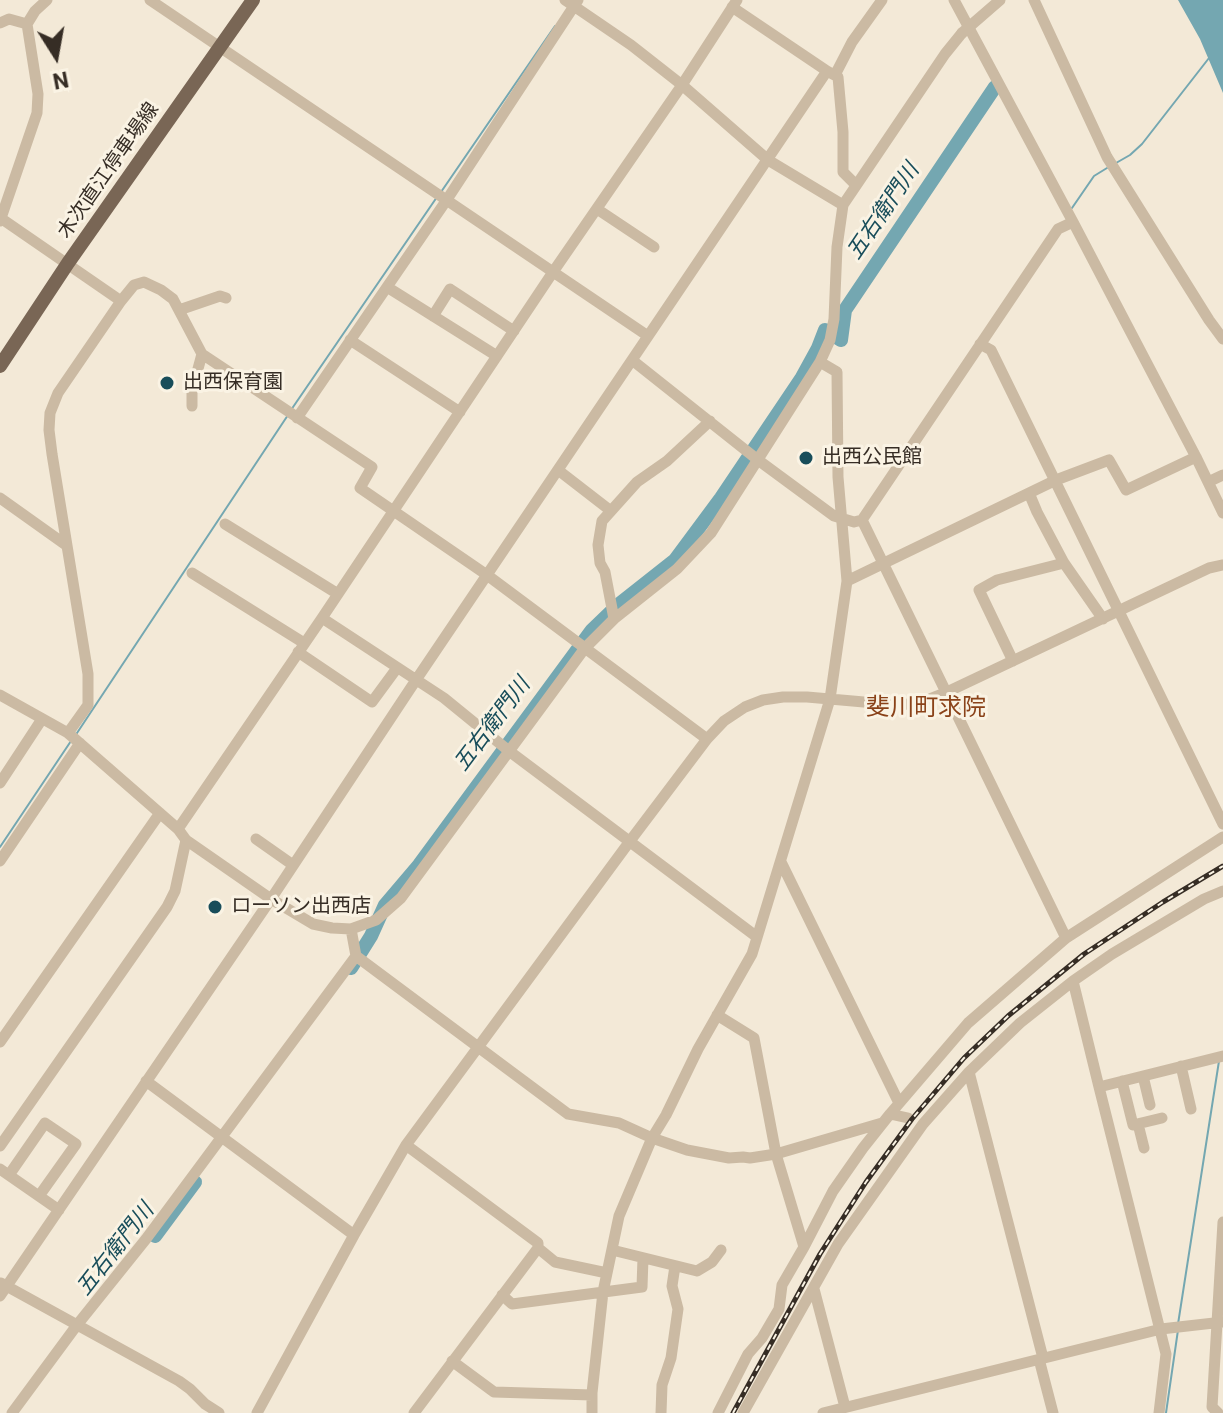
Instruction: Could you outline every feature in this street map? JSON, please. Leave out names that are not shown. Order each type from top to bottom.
[{"type":"main road","name":"木次直江停車場線","points":[[0,366],[68,263],[253,0]]},
{"type":"street","points":[[47,0],[27,24],[38,106],[1,220],[121,301]]},
{"type":"street","points":[[150,0],[648,336]]},
{"type":"street","points":[[219,1413],[179,1381],[77,1325],[2,1289],[271,899],[768,160],[882,0]]},
{"type":"street","points":[[954,0],[1223,513]]},
{"type":"street","points":[[0,695],[68,733],[178,829],[186,840],[271,899],[313,924],[332,928],[351,929],[376,920],[401,898],[585,648],[614,619],[677,569],[711,533],[820,362],[830,340],[843,205],[945,54],[962,33],[1000,0]]},
{"type":"street","points":[[1034,0],[1107,157],[1223,339]]},
{"type":"street","points":[[297,418],[446,201],[572,2],[682,85],[768,160],[843,205]]},
{"type":"street","points":[[178,829],[734,4],[838,77],[843,172],[856,185]]},
{"type":"street","points":[[0,23],[9,19],[27,24]]},
{"type":"street","points":[[597,209],[654,247]]},
{"type":"street","points":[[632,360],[834,516],[854,522],[862,520],[1058,229],[1073,222]]},
{"type":"street","points":[[68,733],[88,705],[88,674],[52,454],[50,413],[58,393],[121,301],[134,285],[144,282],[173,299],[202,354],[372,467],[360,488],[487,575],[707,739]]},
{"type":"street","points":[[387,287],[497,356]]},
{"type":"street","points":[[433,316],[450,289],[514,331]]},
{"type":"street","points":[[179,310],[220,296],[226,298]]},
{"type":"street","points":[[350,340],[460,412]]},
{"type":"street","points":[[980,344],[991,350],[1223,824]]},
{"type":"street","points":[[192,406],[192,391],[202,354]]},
{"type":"street","points":[[592,1413],[603,1292],[619,1216],[652,1138],[752,954],[830,699],[847,581],[838,477],[837,372],[820,362]]},
{"type":"street","points":[[614,619],[605,572],[600,563],[598,545],[602,521],[637,482],[667,461],[710,421]]},
{"type":"street","points":[[847,581],[1056,480],[1109,460],[1126,490],[1196,457]]},
{"type":"street","points":[[558,470],[611,511]]},
{"type":"street","points":[[1208,482],[1223,475]]},
{"type":"street","points":[[1029,493],[1064,563],[1103,619]]},
{"type":"street","points":[[0,498],[66,545]]},
{"type":"street","points":[[862,520],[1066,938]]},
{"type":"street","points":[[225,524],[338,594]]},
{"type":"street","points":[[1013,661],[979,590],[997,580],[1064,563]]},
{"type":"street","points":[[257,1413],[406,1145],[707,739],[734,714],[763,700],[783,697],[898,705],[919,703],[1209,568],[1223,565]]},
{"type":"street","points":[[192,573],[301,648],[372,702],[397,668]]},
{"type":"street","points":[[322,618],[444,698],[509,751],[757,937]]},
{"type":"street","points":[[0,783],[42,719]]},
{"type":"street","points":[[0,861],[80,743]]},
{"type":"street","points":[[0,1042],[160,813]]},
{"type":"street","points":[[718,1413],[748,1354],[762,1338],[779,1309],[782,1285],[833,1191],[886,1118],[968,1023],[1066,938],[1223,837]]},
{"type":"street","points":[[256,839],[293,865]]},
{"type":"street","points":[[0,1146],[167,907],[175,891],[186,840]]},
{"type":"street","points":[[181,864],[192,855],[205,853]]},
{"type":"street","points":[[781,862],[899,1103]]},
{"type":"street","points":[[743,1413],[838,1244],[915,1121],[1020,1023],[1073,981],[1112,954],[1204,899],[1223,891]]},
{"type":"street","points":[[351,929],[356,956],[568,1114],[619,1123],[687,1150],[729,1158],[776,1154],[886,1118],[915,1121]]},
{"type":"street","points":[[12,1413],[146,1239],[356,956]]},
{"type":"street","points":[[1073,981],[1166,1354],[1159,1413]]},
{"type":"street","points":[[717,1015],[754,1038],[776,1154],[804,1247]]},
{"type":"street","points":[[1099,1087],[1223,1056]]},
{"type":"street","points":[[1181,1066],[1191,1109]]},
{"type":"street","points":[[969,1072],[1053,1413]]},
{"type":"street","points":[[1143,1076],[1150,1105]]},
{"type":"street","points":[[146,1081],[354,1235]]},
{"type":"street","points":[[1122,1081],[1133,1125],[1162,1118]]},
{"type":"street","points":[[39,1196],[76,1144],[45,1123],[4,1172],[59,1210]]},
{"type":"street","points":[[1138,1124],[1144,1148]]},
{"type":"street","points":[[406,1145],[538,1243],[538,1248],[555,1262],[607,1273]]},
{"type":"street","points":[[1218,1413],[1212,1407],[1220,1322],[1223,1222]]},
{"type":"street","points":[[414,1413],[538,1248]]},
{"type":"street","points":[[612,1250],[697,1271],[712,1262],[721,1250]]},
{"type":"street","points":[[502,1295],[512,1304],[642,1287],[643,1258]]},
{"type":"street","points":[[661,1413],[662,1385],[671,1358],[678,1309],[672,1286],[675,1266]]},
{"type":"street","points":[[814,1289],[845,1407]]},
{"type":"street","points":[[823,1413],[1161,1329],[1220,1322]]},
{"type":"street","points":[[452,1361],[494,1392],[592,1395]]},
{"type":"water","points":[[1178,0],[1223,0],[1223,93],[1200,39]]},
{"type":"waterway","points":[[441,192],[555,26]]},
{"type":"waterway","points":[[1116,163],[1142,144],[1209,58]]},
{"type":"waterway","name":"五右衛門川","points":[[351,968],[371,936],[385,905],[419,865],[592,630],[675,560],[801,379],[825,330],[841,340],[845,310],[995,87]]},
{"type":"waterway","points":[[1072,208],[1094,176],[1107,168]]},
{"type":"waterway","points":[[291,410],[437,197]]},
{"type":"waterway","points":[[77,733],[288,415]]},
{"type":"waterway","points":[[0,847],[71,741]]},
{"type":"waterway","points":[[1178,1324],[1219,1061]]},
{"type":"waterway","name":"五右衛門川","points":[[155,1236],[195,1182]]},
{"type":"waterway","points":[[1166,1413],[1178,1330]]},
{"type":"railway","points":[[733,1413],[820,1254],[866,1182],[912,1119],[964,1058],[1008,1016],[1084,954],[1223,866]]},
{"type":"place","name":"出西保育園","points":[[167,383]]},
{"type":"place","name":"出西公民館","points":[[806,458]]},
{"type":"place","name":"ローソン出西店","points":[[215,907]]},
{"type":"district","name":"斐川町求院","points":[[926,709]]}]
